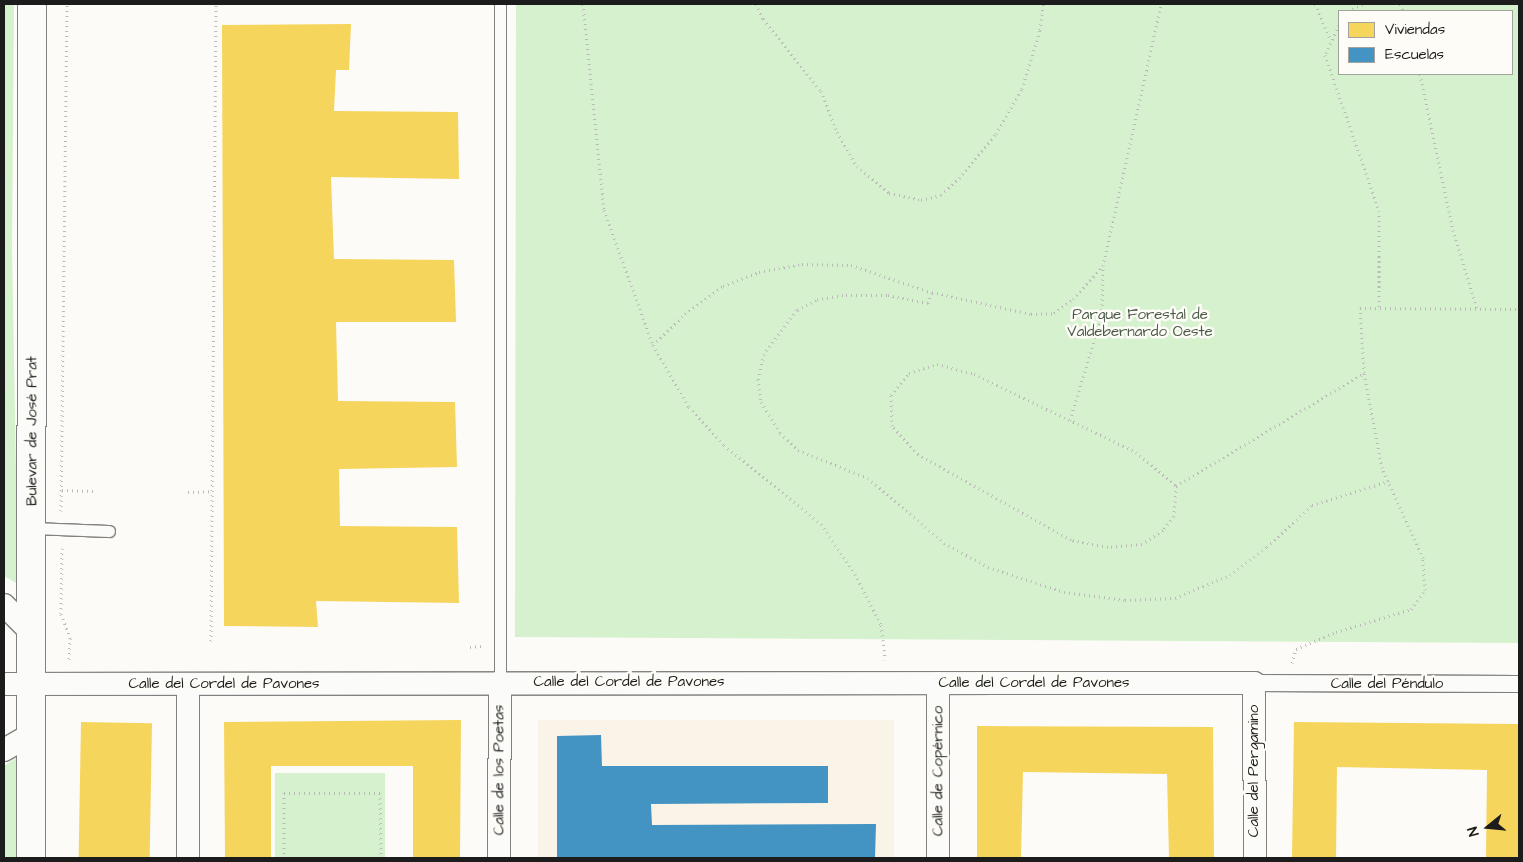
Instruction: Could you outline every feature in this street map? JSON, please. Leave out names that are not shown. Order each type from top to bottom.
[{"type":"street","name":"Bulevar de José Prat","points":[[31,858],[32,4]]},
{"type":"street","points":[[4,605],[31,632]]},
{"type":"street","name":"Calle del Cordel de Pavones","points":[[4,684],[500,682],[1254,683]]},
{"type":"street","name":"Calle de los Poetas","points":[[499,858],[500,682]]},
{"type":"street","name":"Calle de Copérnico","points":[[938,683],[938,858]]},
{"type":"street","name":"Calle del Péndulo","points":[[1254,683],[1519,684]]},
{"type":"street","name":"Calle del Pergamino","points":[[1254,683],[1254,858]]},
{"type":"street","points":[[188,684],[188,858]]},
{"type":"street","points":[[4,750],[32,734]]},
{"type":"lane","points":[[500,4],[500,682]]},
{"type":"lane","points":[[32,528],[109,531]]},
{"type":"path","points":[[67,4],[61,614],[70,638],[69,666]]},
{"type":"path","points":[[211,641],[216,4]]},
{"type":"path","points":[[583,4],[604,210],[653,345],[688,407],[724,445],[821,524],[841,552],[881,625],[887,683]]},
{"type":"path","points":[[756,4],[763,18],[821,91],[837,132],[857,166],[889,193],[921,200],[941,195],[959,178],[996,134],[1022,89],[1040,30],[1043,4]]},
{"type":"path","points":[[1070,420],[1102,315],[1103,266],[1161,4]]},
{"type":"path","points":[[1315,4],[1331,42]]},
{"type":"path","points":[[1350,10],[1363,4]]},
{"type":"path","points":[[1338,27],[1325,55],[1379,211],[1379,308]]},
{"type":"path","points":[[1420,75],[1454,230],[1477,309]]},
{"type":"path","points":[[653,345],[685,314],[723,286],[759,272],[802,264],[851,265],[932,292],[1021,313],[1054,313],[1073,299],[1103,266]]},
{"type":"path","points":[[932,292],[928,304],[887,295],[843,295],[816,300],[797,310],[764,354],[758,379],[761,402],[780,433],[798,450],[868,478],[944,543],[988,567],[1064,592],[1125,600],[1175,598],[1230,575],[1267,547],[1312,505],[1389,482]]},
{"type":"path","points":[[1285,684],[1296,649],[1336,632],[1411,609],[1425,590],[1423,558],[1382,468],[1364,373],[1360,308],[1519,309]]},
{"type":"path","points":[[937,364],[974,374],[1136,452],[1176,486],[1174,516],[1163,530],[1142,544],[1108,547],[1071,540],[918,454],[892,426],[891,395],[909,374],[937,364]]},
{"type":"path","points":[[1176,486],[1364,373]]},
{"type":"path","points":[[62,490],[94,491]]},
{"type":"path","points":[[188,492],[213,491]]},
{"type":"path","points":[[470,647],[481,646]]},
{"type":"path","points":[[284,858],[284,793],[380,794],[381,858]]},
{"type":"shaded area","points":[[538,720],[894,720],[894,858],[538,858]]},
{"type":"green space","points":[[4,4],[14,4],[12,247],[18,584],[4,576]]},
{"type":"green space","name":"Parque Forestal de Valdebernardo Oeste","points":[[516,4],[1519,4],[1519,643],[515,637]]},
{"type":"green space","points":[[19,756],[18,858],[4,858],[4,766]]},
{"type":"green space","points":[[275,773],[385,773],[385,858],[275,858]]},
{"type":"building: Viviendas","points":[[351,24],[349,70],[336,70],[334,111],[458,112],[459,179],[331,177],[334,259],[454,260],[456,322],[336,322],[338,401],[455,402],[457,467],[339,469],[340,526],[457,527],[459,603],[316,601],[318,627],[224,626],[222,25]]},
{"type":"building: Viviendas","points":[[461,720],[460,858],[413,858],[413,766],[271,766],[271,858],[225,858],[224,722]]},
{"type":"building: Viviendas","points":[[81,722],[152,723],[150,858],[79,858]]},
{"type":"building: Viviendas","points":[[1294,722],[1519,724],[1519,858],[1486,858],[1487,770],[1337,767],[1336,858],[1292,858]]},
{"type":"building: Viviendas","points":[[977,726],[1213,727],[1214,858],[1169,858],[1167,774],[1023,772],[1021,858],[977,858]]},
{"type":"building: Escuelas","points":[[601,735],[602,766],[828,766],[828,803],[651,804],[652,825],[876,824],[875,858],[557,858],[557,736]]}]
